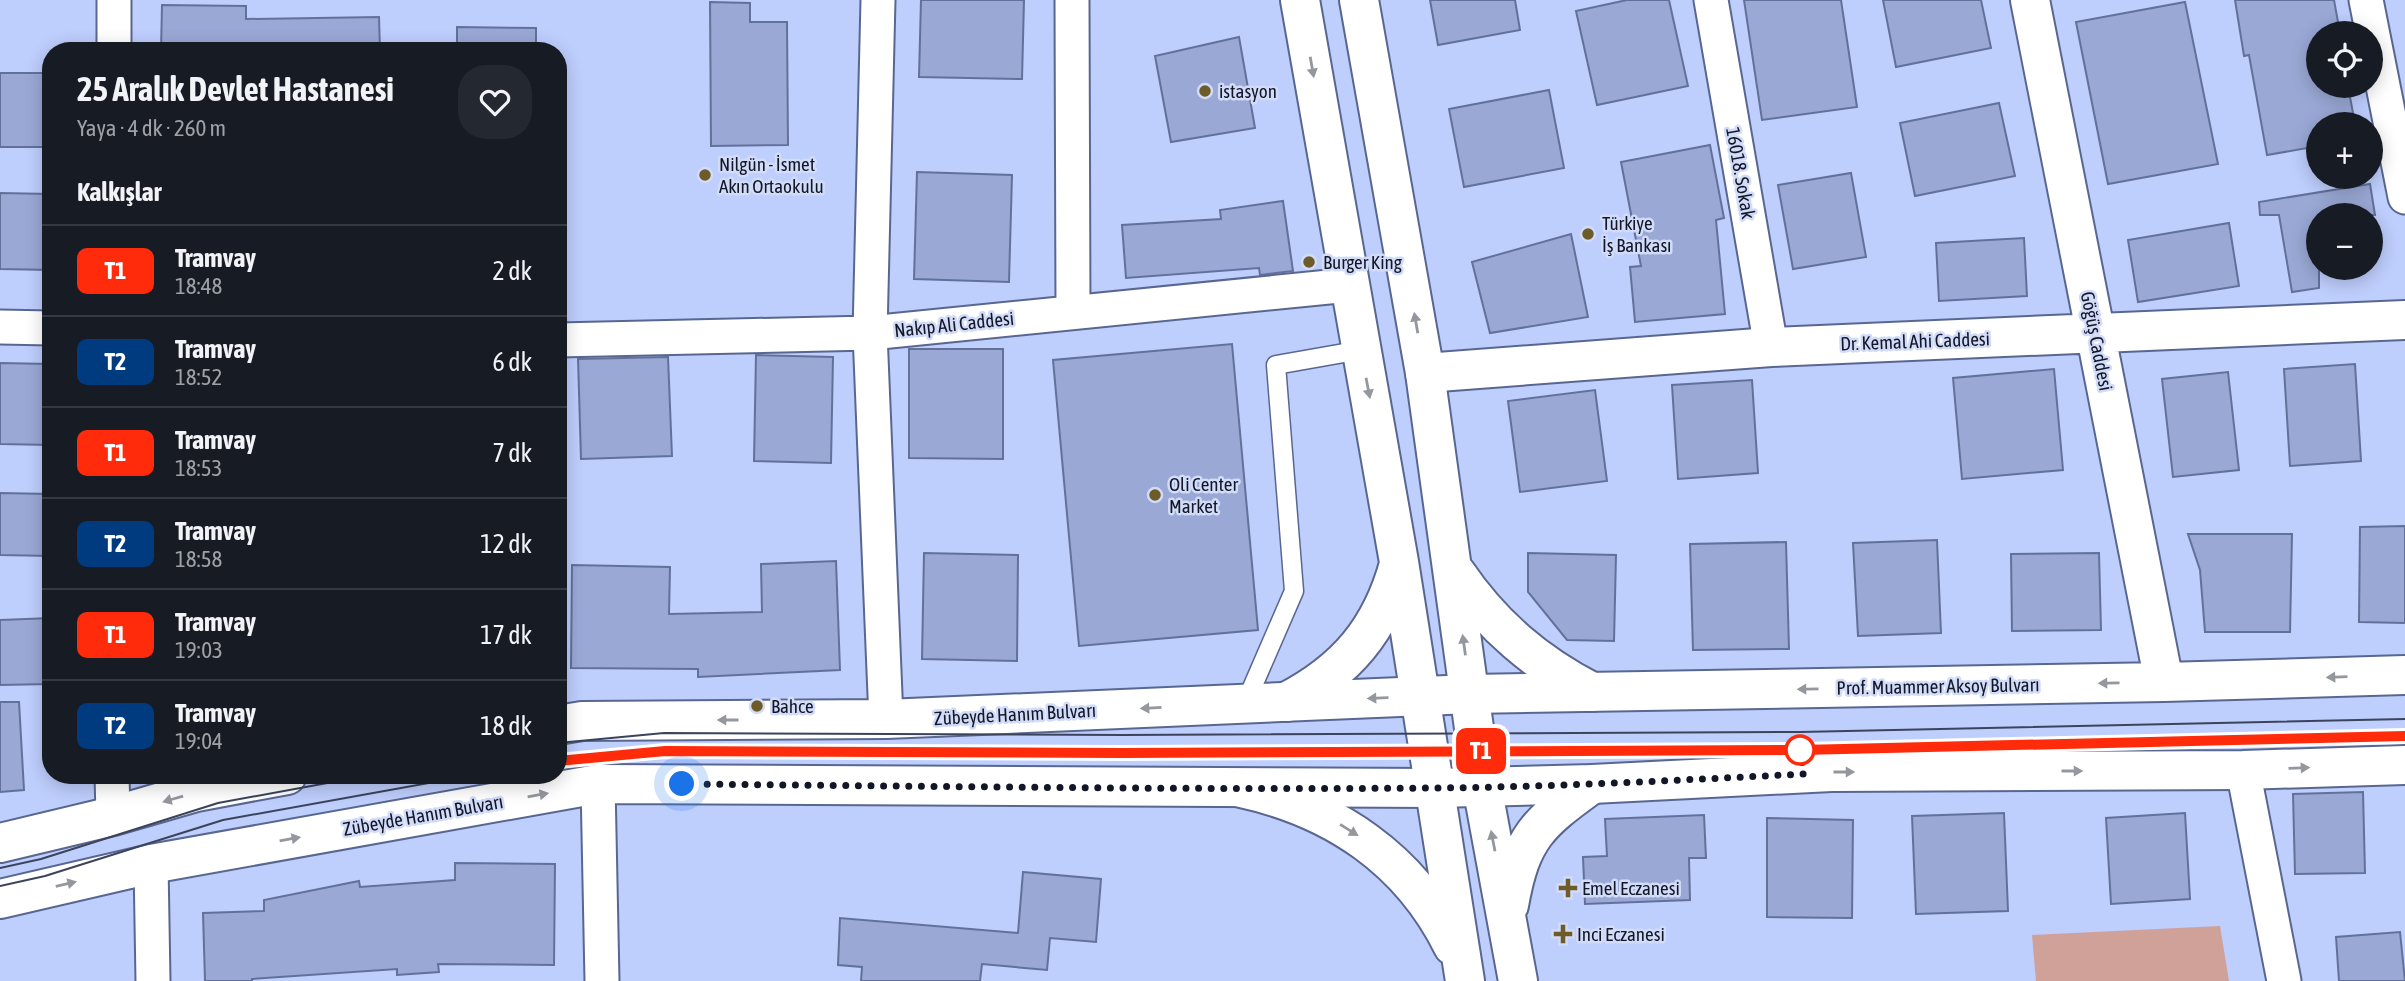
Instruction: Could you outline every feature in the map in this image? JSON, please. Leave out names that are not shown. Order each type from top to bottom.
[{"type":"main road","points":[[1300,0],[1422,696],[1463,972]]},
{"type":"main road","points":[[1359,0],[1425,373],[1482,786],[1518,981]]},
{"type":"main road","name":"Göğüş Caddesi","points":[[2030,0],[2164,682]]},
{"type":"main road","name":"Dr. Kemal Ahi Caddesi","points":[[1425,373],[1772,347],[2405,320]]},
{"type":"main road","points":[[1286,702],[1324,680],[1356,650],[1384,609],[1399,562]]},
{"type":"main road","points":[[1453,569],[1477,603],[1512,640],[1564,678],[1592,692]]},
{"type":"main road","name":"Prof. Muammer Aksoy Bulvarı","points":[[1471,694],[2405,675]]},
{"type":"main road","name":"Zübeyde Hanım Bulvarı","points":[[567,724],[582,721],[886,719],[1471,694]]},
{"type":"main road","points":[[1482,786],[1592,784],[1831,772],[2243,770],[2405,765]]},
{"type":"main road","points":[[0,843],[113,816],[196,792],[239,784]]},
{"type":"main road","name":"Zübeyde Hanım Bulvarı","points":[[0,900],[151,864],[598,784],[1241,788],[1482,786]]},
{"type":"main road","points":[[1507,918],[1518,863],[1527,845],[1552,813],[1592,784]]},
{"type":"main road","points":[[1241,788],[1271,795],[1320,813],[1356,834],[1380,853],[1406,876],[1428,903],[1446,932],[1463,972]]},
{"type":"street","points":[[114,0],[114,42]]},
{"type":"street","points":[[878,0],[870,332],[886,719]]},
{"type":"street","points":[[1072,0],[1073,311]]},
{"type":"street","name":"16018. Sokak","points":[[1711,0],[1772,347]]},
{"type":"street","points":[[2367,0],[2405,197]]},
{"type":"street","name":"Nakıp Ali Caddesi","points":[[567,340],[870,332],[1349,285]]},
{"type":"street","points":[[0,327],[42,328]]},
{"type":"street","points":[[2243,770],[2284,981]]},
{"type":"street","points":[[112,784],[113,816]]},
{"type":"street","points":[[598,784],[602,981]]},
{"type":"street","points":[[151,864],[153,981]]},
{"type":"lane","points":[[1245,704],[1294,591],[1276,365],[1361,350]]},
{"type":"shaded area","points":[[2220,926],[2229,981],[2036,981],[2032,935]]},
{"type":"building","points":[[921,0],[1024,0],[1022,79],[919,77]]},
{"type":"building","points":[[1430,0],[1515,0],[1520,30],[1438,45]]},
{"type":"building","points":[[1627,0],[1669,0],[1688,86],[1597,105],[1576,11]]},
{"type":"building","points":[[1744,0],[1841,0],[1857,107],[1762,120]]},
{"type":"building","points":[[1883,0],[1981,0],[1991,48],[1896,67]]},
{"type":"building","points":[[2235,0],[2334,0],[2338,21],[2306,21],[2306,98],[2350,98],[2353,112],[2306,112],[2306,148],[2267,155],[2249,55],[2244,56]]},
{"type":"building","points":[[710,2],[750,3],[750,22],[787,22],[788,145],[711,146]]},
{"type":"building","points":[[2185,2],[2218,164],[2108,184],[2076,22]]},
{"type":"building","points":[[162,5],[246,6],[246,19],[379,17],[380,42],[161,42]]},
{"type":"building","points":[[457,27],[536,28],[536,42],[457,42]]},
{"type":"building","points":[[1239,37],[1255,128],[1171,142],[1155,56]]},
{"type":"building","points":[[0,73],[42,73],[42,147],[0,147]]},
{"type":"building","points":[[1549,90],[1564,168],[1464,187],[1449,109]]},
{"type":"building","points":[[1999,103],[2015,176],[1915,196],[1900,123]]},
{"type":"building","points":[[1710,145],[1724,218],[1716,220],[1725,314],[1635,322],[1630,267],[1641,266],[1621,162]]},
{"type":"building","points":[[917,172],[1012,175],[1009,282],[914,279]]},
{"type":"building","points":[[1851,173],[1866,257],[1793,269],[1778,185]]},
{"type":"building","points":[[2339,189],[2371,189],[2373,203],[2306,203],[2306,280],[2319,280],[2319,288],[2292,292],[2279,215],[2260,215],[2259,202]]},
{"type":"building","points":[[0,193],[42,194],[42,270],[0,269]]},
{"type":"building","points":[[1283,201],[1293,271],[1260,275],[1259,268],[1126,278],[1122,225],[1221,219],[1220,210]]},
{"type":"building","points":[[2229,223],[2239,286],[2138,302],[2128,240]]},
{"type":"building","points":[[1571,234],[1588,317],[1490,333],[1472,262]]},
{"type":"building","points":[[2024,238],[2027,296],[1939,301],[1936,243]]},
{"type":"building","name":"Oli Center Market","points":[[1232,344],[1258,630],[1079,646],[1053,360]]},
{"type":"building","points":[[909,349],[1003,349],[1003,459],[909,458]]},
{"type":"building","points":[[756,355],[833,357],[831,463],[754,461]]},
{"type":"building","points":[[668,357],[672,456],[581,459],[578,359]]},
{"type":"building","points":[[0,363],[42,364],[42,445],[0,444]]},
{"type":"building","points":[[2355,364],[2361,461],[2290,466],[2284,369]]},
{"type":"building","points":[[2054,369],[2063,470],[1962,479],[1953,378]]},
{"type":"building","points":[[2228,372],[2239,470],[2173,477],[2162,379]]},
{"type":"building","points":[[1752,380],[1758,473],[1678,479],[1672,385]]},
{"type":"building","points":[[1595,390],[1607,481],[1520,492],[1508,401]]},
{"type":"building","points":[[0,493],[42,494],[42,556],[0,555]]},
{"type":"building","points":[[2405,526],[2405,623],[2359,622],[2360,527]]},
{"type":"building","points":[[2188,534],[2292,534],[2290,632],[2205,632],[2200,570]]},
{"type":"building","points":[[1937,540],[1941,633],[1858,636],[1853,543]]},
{"type":"building","points":[[1786,542],[1789,649],[1693,650],[1690,544]]},
{"type":"building","points":[[924,553],[1018,555],[1017,661],[922,659]]},
{"type":"building","points":[[1528,553],[1616,555],[1614,641],[1567,640],[1528,592]]},
{"type":"building","points":[[2099,553],[2101,630],[2012,631],[2011,554]]},
{"type":"building","points":[[836,561],[840,670],[698,677],[698,669],[571,668],[572,565],[670,567],[669,614],[762,612],[761,564]]},
{"type":"building","points":[[42,618],[42,684],[0,685],[0,620]]},
{"type":"building","points":[[0,702],[19,702],[24,790],[0,792]]},
{"type":"building","points":[[2363,792],[2365,873],[2295,874],[2293,794]]},
{"type":"building","points":[[2004,813],[2008,911],[1916,914],[1912,816]]},
{"type":"building","points":[[2185,813],[2190,899],[2111,904],[2106,818]]},
{"type":"building","points":[[1704,815],[1706,858],[1689,858],[1690,900],[1585,904],[1583,857],[1607,856],[1605,819]]},
{"type":"building","points":[[1767,818],[1853,820],[1852,918],[1767,917]]},
{"type":"building","points":[[455,863],[555,864],[554,965],[438,964],[439,972],[397,975],[397,969],[252,981],[205,981],[203,913],[264,911],[264,900],[359,881],[360,887],[455,880]]},
{"type":"building","points":[[1023,872],[1101,879],[1096,942],[1050,938],[1047,970],[982,964],[980,981],[861,981],[862,967],[838,965],[840,918],[1018,933]]},
{"type":"building","points":[[2400,932],[2405,981],[2339,981],[2336,937]]},
{"type":"tram line","points":[[567,742],[664,733],[1122,735],[1800,732],[2405,719]]},
{"type":"tram line","points":[[567,760],[665,751],[1122,753],[1801,750],[2405,736]]},
{"type":"tram line","name":"T1","points":[[567,760],[665,751],[952,750],[1122,753],[1801,750],[2405,736]]},
{"type":"tram line","points":[[0,868],[41,859],[218,803],[322,784]]},
{"type":"tram line","points":[[0,886],[45,876],[223,820],[423,784]]},
{"type":"place","name":"istasyon","points":[[1205,91]]},
{"type":"place","name":"Nilgün - İsmet Akın Ortaokulu","points":[[705,175]]},
{"type":"place","name":"Türkiye İş Bankası","points":[[1588,234]]},
{"type":"place","name":"Burger King","points":[[1309,262]]},
{"type":"place","name":"Oli Center Market","points":[[1155,495]]},
{"type":"place","name":"Bahce","points":[[757,706]]},
{"type":"place","name":"Emel Eczanesi","points":[[1568,888]]},
{"type":"place","name":"Inci Eczanesi","points":[[1563,934]]},
{"type":"route","points":[[682,784],[1269,788],[1592,784],[1804,774],[1800,750]]}]
